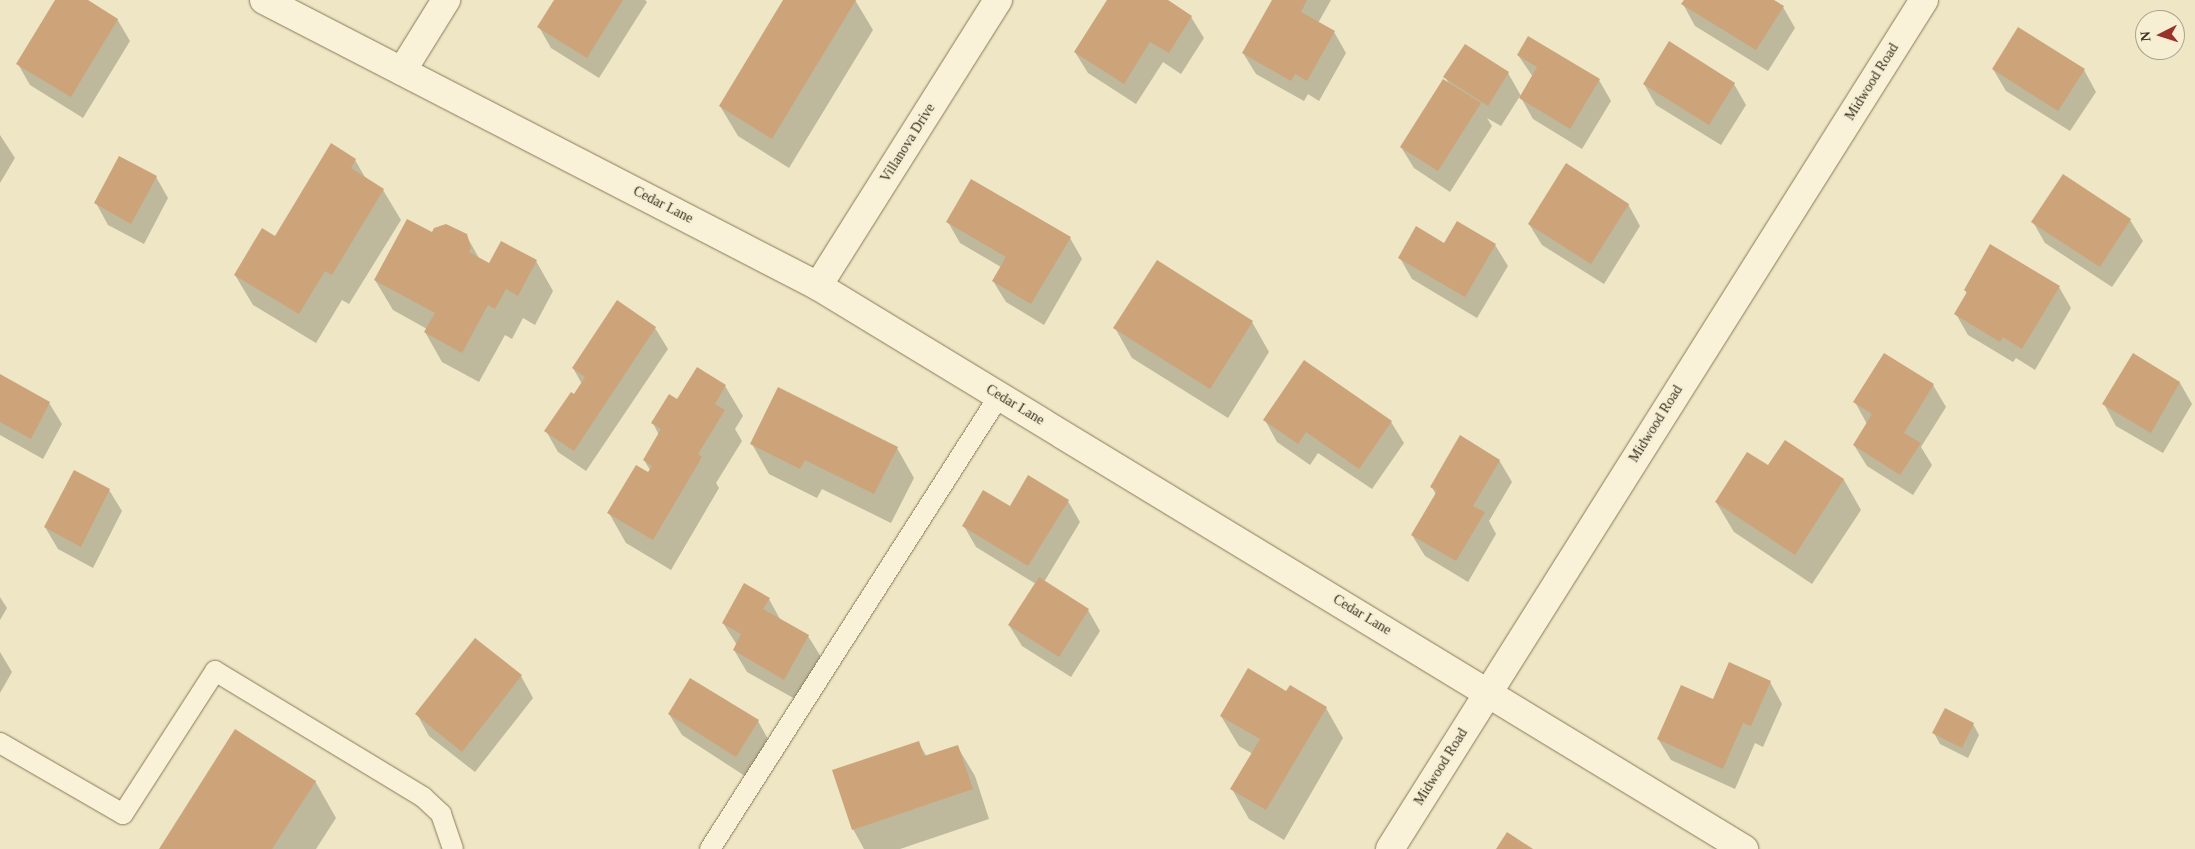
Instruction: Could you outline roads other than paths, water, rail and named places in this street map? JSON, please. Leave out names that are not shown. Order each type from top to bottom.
[{"type":"street","name":"Cedar Lane","points":[[264,0],[818,286],[1488,691],[1744,849]]},
{"type":"street","points":[[402,71],[446,0]]},
{"type":"street","name":"Villanova Drive","points":[[818,286],[998,0]]},
{"type":"street","name":"Midwood Road","points":[[1390,849],[1924,0]]},
{"type":"lane","points":[[710,849],[998,396]]},
{"type":"lane","points":[[0,743],[123,814],[215,671],[423,797],[441,814],[453,849]]}]
